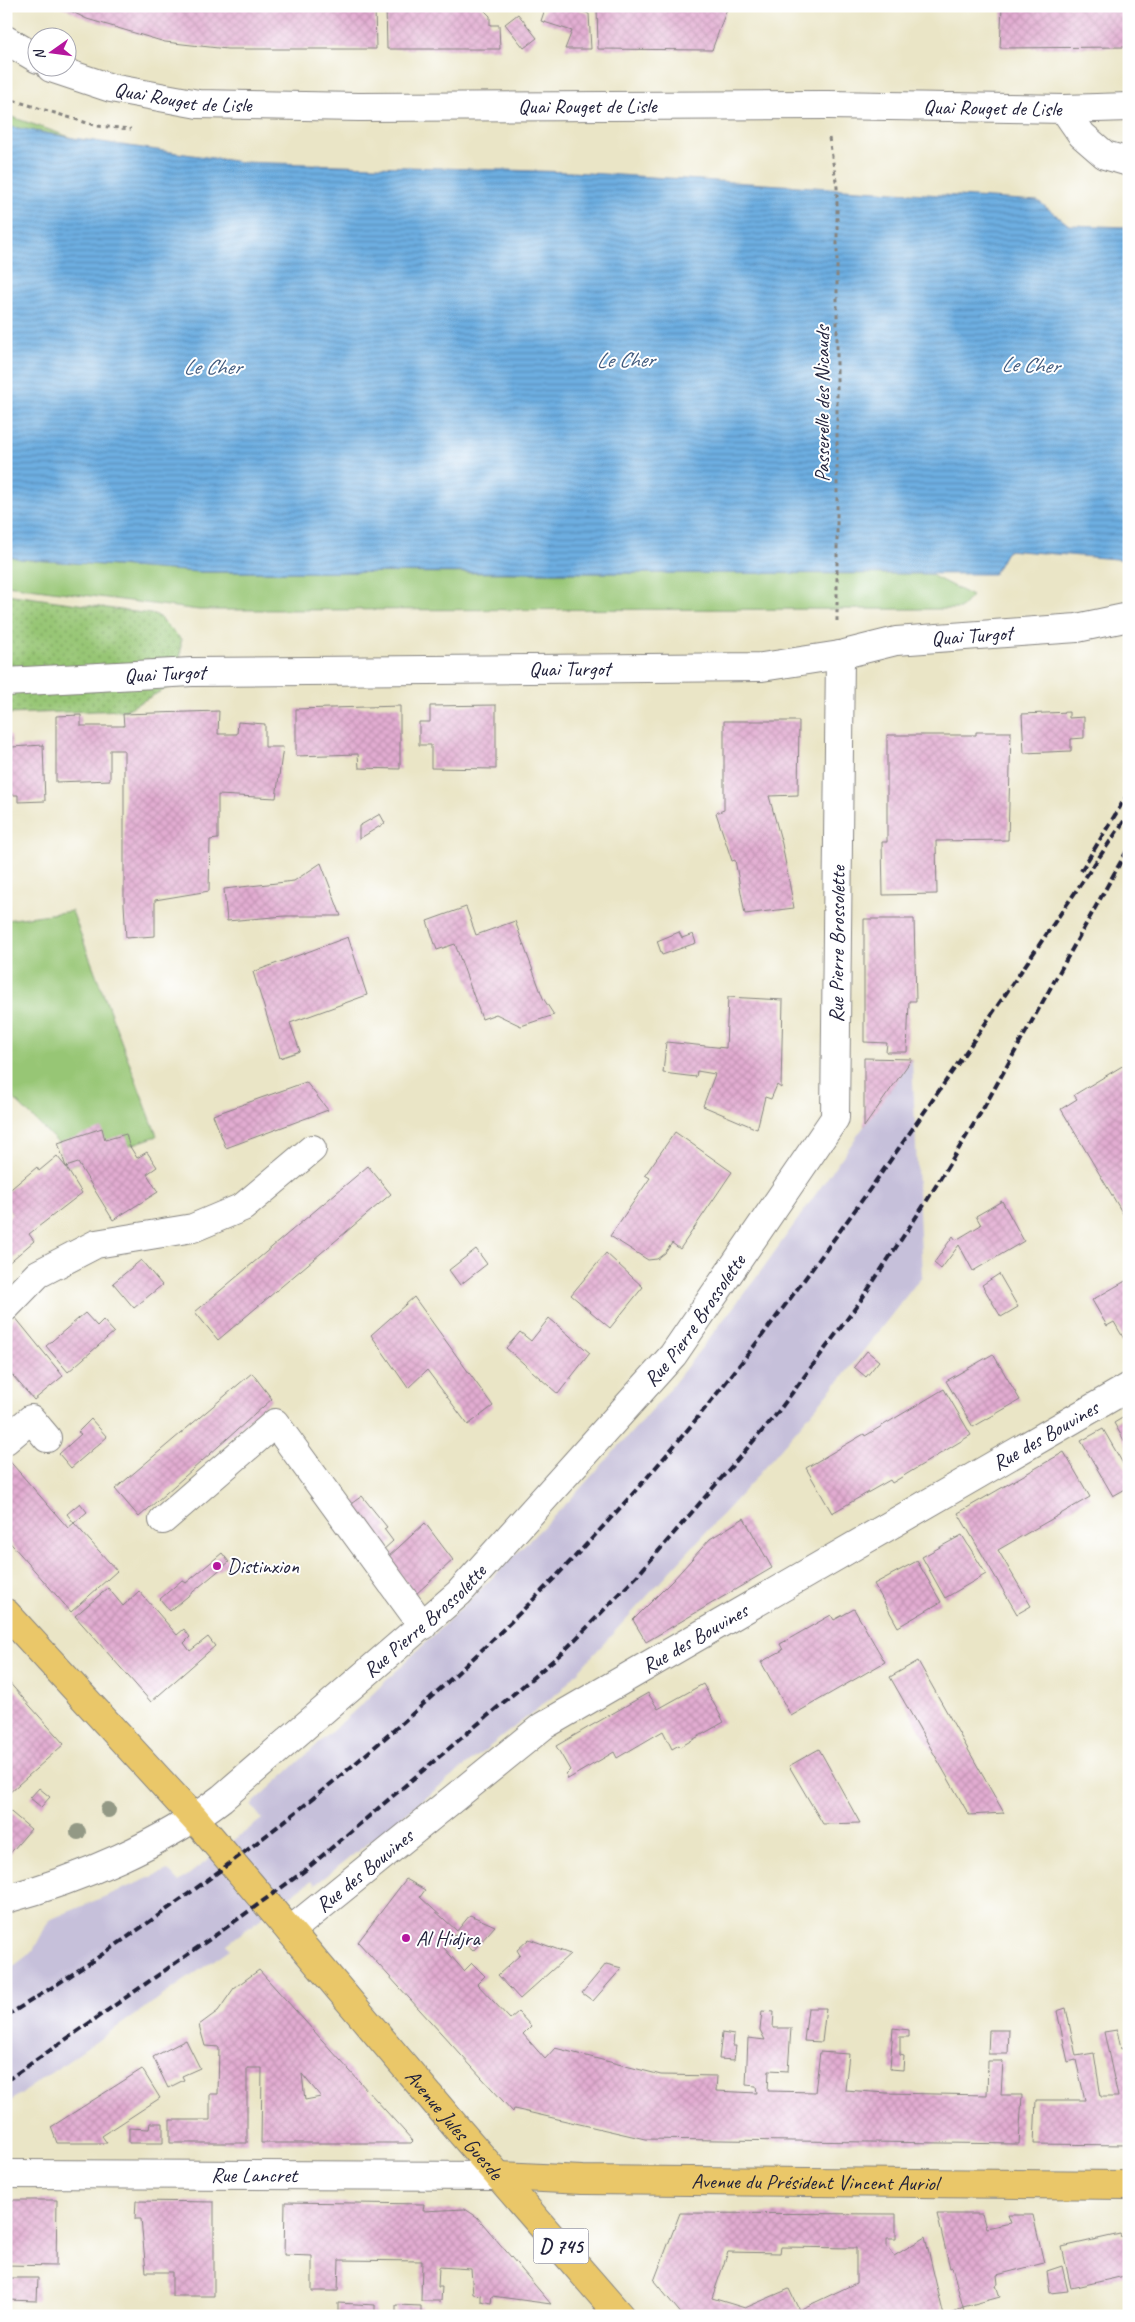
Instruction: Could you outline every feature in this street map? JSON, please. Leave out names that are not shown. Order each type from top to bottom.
[{"type":"main road","name":"Avenue Jules Guesde","points":[[6,1613],[195,1819],[620,2316]]},
{"type":"main road","name":"Avenue du Président Vincent Auriol","points":[[500,2176],[582,2180],[1129,2185]]},
{"type":"street","points":[[6,40],[28,53]]},
{"type":"street","name":"Quai Rouget de Lisle","points":[[78,77],[111,88],[198,104],[360,107],[828,105],[1064,109],[1129,107]]},
{"type":"street","points":[[1064,109],[1082,135],[1105,155],[1129,162]]},
{"type":"street","name":"Quai Turgot","points":[[6,682],[192,672],[762,667],[840,655],[896,641],[1077,628],[1129,617]]},
{"type":"street","name":"Rue Pierre Brossolette","points":[[6,1898],[34,1891],[108,1862],[168,1835],[195,1819],[222,1798],[459,1593],[673,1355],[835,1118],[840,655]]},
{"type":"street","points":[[6,1307],[38,1274],[96,1244],[193,1228],[244,1206],[312,1149]]},
{"type":"street","name":"Rue des Bouvines","points":[[290,1931],[543,1726],[1129,1386]]},
{"type":"street","points":[[6,1440],[30,1419],[47,1438]]},
{"type":"street","points":[[163,1520],[275,1423],[422,1626]]},
{"type":"street","name":"Rue Lancret","points":[[6,2174],[500,2176]]},
{"type":"path","name":"Passerelle des Nicauds","points":[[828,105],[829,138],[837,187],[837,621]]},
{"type":"shaded area","points":[[912,1059],[922,1276],[849,1369],[751,1483],[561,1690],[315,1885],[312,1880],[227,1944],[230,1949],[6,2104],[6,1972],[33,1951],[49,1920],[168,1870],[179,1882],[262,1819],[251,1805],[363,1703],[473,1597],[568,1502],[661,1400],[756,1278]]},
{"type":"green space","points":[[6,115],[73,138],[6,126]]},
{"type":"green space","points":[[6,555],[20,559],[199,572],[929,574],[972,596],[960,609],[199,610],[6,585]]},
{"type":"green space","points":[[6,594],[157,615],[181,639],[180,681],[126,710],[6,714]]},
{"type":"green space","points":[[72,911],[157,1136],[66,1167],[58,1143],[6,1091],[6,920]]},
{"type":"water","name":"Le Cher","points":[[6,126],[73,138],[241,162],[571,172],[1038,201],[1069,225],[1129,227],[1129,560],[1007,550],[994,574],[199,572],[20,559],[6,555]]},
{"type":"building","points":[[60,6],[186,6],[191,9],[193,6],[375,6],[376,49],[227,49],[165,42],[87,19]]},
{"type":"building","points":[[386,6],[480,6],[490,16],[490,25],[499,25],[500,49],[387,49]]},
{"type":"building","points":[[546,6],[582,6],[580,10],[589,14],[591,49],[565,49],[572,31],[541,21]]},
{"type":"building","points":[[597,6],[728,6],[712,50],[598,49]]},
{"type":"building","points":[[1002,6],[1129,6],[1129,47],[1000,48]]},
{"type":"building","points":[[518,14],[537,38],[524,48],[505,24]]},
{"type":"building","points":[[496,705],[496,769],[431,768],[431,745],[419,745],[419,722],[430,722],[430,706]]},
{"type":"building","points":[[400,706],[400,769],[359,768],[358,754],[296,756],[296,709]]},
{"type":"building","points":[[219,711],[218,734],[237,734],[238,722],[265,724],[265,747],[283,747],[276,798],[218,795],[218,839],[210,840],[209,891],[155,900],[155,936],[126,938],[124,904],[124,750],[110,750],[110,780],[56,782],[56,716],[81,715],[81,726],[124,726],[123,714]]},
{"type":"building","points":[[1069,712],[1069,718],[1084,717],[1084,738],[1071,739],[1071,751],[1024,753],[1022,714]]},
{"type":"building","points":[[724,721],[799,721],[798,795],[769,796],[782,844],[794,908],[745,914],[735,860],[732,861],[716,813],[724,810]]},
{"type":"building","points":[[976,732],[1011,732],[1008,840],[936,841],[937,894],[883,895],[882,842],[887,842],[887,735],[976,735]]},
{"type":"building","points":[[6,733],[11,736],[12,747],[43,745],[45,801],[18,802],[18,795],[6,795]]},
{"type":"building","points":[[380,814],[385,823],[359,839],[359,826]]},
{"type":"building","points":[[321,863],[341,916],[285,916],[227,921],[224,889],[294,881]]},
{"type":"building","points":[[466,907],[476,935],[515,921],[543,998],[554,1015],[521,1026],[496,1014],[482,1019],[455,944],[437,950],[427,921]]},
{"type":"building","points":[[864,919],[914,919],[916,1001],[909,1001],[907,1052],[886,1052],[887,1043],[864,1042]]},
{"type":"building","points":[[679,932],[682,938],[693,934],[696,943],[662,955],[657,941]]},
{"type":"building","points":[[348,937],[367,995],[290,1023],[300,1051],[280,1058],[253,972]]},
{"type":"building","points":[[728,997],[783,1000],[781,1088],[777,1085],[771,1099],[765,1097],[757,1129],[703,1106],[715,1074],[697,1071],[696,1077],[663,1073],[666,1042],[726,1048]]},
{"type":"building","points":[[864,1058],[912,1059],[864,1127]]},
{"type":"building","points":[[1129,1062],[1129,1224],[1061,1109],[1077,1099],[1074,1095]]},
{"type":"building","points":[[306,1082],[328,1110],[226,1148],[213,1115]]},
{"type":"building","points":[[102,1128],[105,1140],[126,1134],[129,1145],[137,1158],[147,1152],[157,1167],[147,1174],[158,1192],[113,1220],[78,1163],[66,1167],[58,1143]]},
{"type":"building","points":[[675,1132],[732,1172],[680,1249],[672,1243],[665,1253],[657,1259],[648,1260],[610,1236],[650,1178],[645,1175]]},
{"type":"building","points":[[57,1156],[82,1193],[29,1234],[34,1241],[6,1265],[6,1219],[12,1214],[6,1207],[6,1193],[37,1167],[39,1171]]},
{"type":"building","points":[[368,1166],[391,1194],[218,1340],[195,1312]]},
{"type":"building","points":[[1002,1201],[1024,1241],[973,1271],[959,1245],[941,1269],[934,1263],[953,1236],[956,1240],[981,1225],[976,1216]]},
{"type":"building","points":[[476,1249],[487,1264],[460,1285],[449,1270]]},
{"type":"building","points":[[606,1253],[643,1287],[610,1328],[571,1295]]},
{"type":"building","points":[[141,1260],[162,1285],[134,1308],[113,1283]]},
{"type":"building","points":[[999,1274],[1018,1307],[1001,1317],[982,1285]]},
{"type":"building","points":[[1129,1279],[1129,1336],[1124,1339],[1114,1322],[1107,1326],[1092,1300]]},
{"type":"building","points":[[414,1297],[493,1406],[468,1425],[427,1370],[408,1388],[371,1335]]},
{"type":"building","points":[[85,1313],[97,1326],[103,1320],[114,1332],[68,1372],[46,1346]]},
{"type":"building","points":[[15,1317],[63,1376],[34,1400],[6,1368],[6,1325]]},
{"type":"building","points":[[549,1318],[590,1353],[558,1394],[506,1348],[520,1332],[531,1341]]},
{"type":"building","points":[[867,1351],[879,1361],[866,1377],[854,1367]]},
{"type":"building","points":[[993,1354],[1020,1400],[973,1427],[946,1381]]},
{"type":"building","points":[[252,1373],[272,1399],[139,1517],[115,1489]]},
{"type":"building","points":[[944,1389],[971,1435],[892,1483],[890,1480],[832,1513],[806,1468],[864,1434],[865,1436]]},
{"type":"building","points":[[1129,1414],[1129,1449],[1114,1423]]},
{"type":"building","points":[[91,1419],[107,1437],[71,1468],[59,1454],[81,1434],[78,1432]]},
{"type":"building","points":[[1103,1429],[1129,1474],[1129,1487],[1113,1496],[1081,1441]]},
{"type":"building","points":[[1064,1452],[1090,1497],[998,1550],[1031,1606],[1017,1614],[958,1513]]},
{"type":"building","points":[[6,1457],[68,1528],[74,1523],[117,1571],[71,1612],[6,1538]]},
{"type":"building","points":[[362,1496],[387,1527],[384,1529],[393,1541],[382,1551],[348,1506]]},
{"type":"building","points":[[80,1503],[87,1512],[74,1523],[67,1514]]},
{"type":"building","points":[[744,1518],[772,1568],[646,1642],[633,1620],[710,1539]]},
{"type":"building","points":[[425,1523],[453,1560],[415,1595],[387,1558]]},
{"type":"building","points":[[962,1535],[986,1574],[945,1598],[922,1557]]},
{"type":"building","points":[[222,1553],[229,1562],[170,1611],[160,1599],[182,1580],[186,1583]]},
{"type":"building","points":[[917,1561],[941,1602],[898,1627],[874,1584]]},
{"type":"building","points":[[108,1588],[123,1606],[139,1591],[177,1635],[184,1629],[190,1637],[184,1643],[190,1651],[208,1637],[215,1646],[151,1702],[75,1616]]},
{"type":"building","points":[[854,1609],[885,1662],[791,1716],[761,1662],[783,1650],[780,1644],[831,1615],[834,1620]]},
{"type":"building","points":[[918,1661],[1004,1813],[969,1815],[890,1677]]},
{"type":"building","points":[[6,1679],[64,1744],[9,1793],[6,1790]]},
{"type":"building","points":[[703,1684],[724,1722],[680,1747],[679,1745],[672,1749],[663,1731],[617,1758],[614,1752],[568,1779],[566,1774],[570,1770],[556,1746],[648,1693],[658,1709]]},
{"type":"building","points":[[819,1749],[860,1823],[823,1824],[789,1766]]},
{"type":"building","points":[[39,1788],[50,1797],[41,1807],[30,1798]]},
{"type":"building","points":[[6,1808],[31,1829],[7,1857],[6,1856]]},
{"type":"building","points":[[406,1879],[425,1890],[420,1897],[457,1931],[470,1915],[495,1926],[473,1951],[454,1934],[444,1948],[464,1971],[472,1963],[485,1976],[477,1984],[510,2019],[518,2012],[531,2026],[523,2034],[545,2059],[555,2048],[661,2075],[717,2076],[716,2091],[757,2093],[756,2086],[746,2085],[748,2038],[765,2040],[760,2030],[762,2011],[774,2012],[773,2028],[791,2028],[788,2071],[769,2070],[768,2091],[815,2092],[820,2052],[849,2054],[845,2090],[886,2093],[987,2095],[988,2061],[1003,2061],[1001,2095],[1022,2095],[1019,2144],[645,2139],[514,2109],[513,2112],[358,1942]]},
{"type":"building","points":[[529,1939],[570,1954],[520,1999],[498,1975],[520,1955],[517,1950]]},
{"type":"building","points":[[606,1964],[622,1968],[593,2001],[582,1993]]},
{"type":"building","points":[[259,1970],[413,2141],[411,2143],[261,2143],[262,2068],[247,2068],[247,2143],[170,2143],[170,2120],[210,2120],[210,2094],[218,2094],[219,2047],[205,2046],[199,2025],[218,2011],[234,1988]],"holes":[[[302,2074],[321,2097],[305,2100]]]},
{"type":"building","points":[[808,2008],[826,2008],[822,2042],[804,2041]]},
{"type":"building","points":[[1066,2008],[1076,2056],[1094,2053],[1101,2097],[1118,2097],[1104,2032],[1117,2030],[1121,2049],[1129,2047],[1129,2145],[1034,2144],[1036,2100],[1085,2100],[1076,2060],[1068,2062],[1057,2011]]},
{"type":"building","points":[[893,2028],[909,2030],[909,2037],[900,2037],[900,2055],[904,2056],[903,2070],[890,2069]]},
{"type":"building","points":[[989,2030],[1009,2030],[1008,2054],[988,2054]]},
{"type":"building","points":[[722,2033],[734,2035],[733,2046],[736,2046],[734,2060],[719,2059]]},
{"type":"building","points":[[186,2040],[200,2068],[182,2076],[184,2080],[168,2088],[153,2057]]},
{"type":"building","points":[[142,2069],[160,2098],[102,2136],[107,2143],[57,2143],[51,2127]]},
{"type":"building","points":[[150,2123],[163,2123],[163,2143],[129,2143],[129,2128],[149,2129]]},
{"type":"building","points":[[6,2200],[57,2200],[56,2266],[6,2265]]},
{"type":"building","points":[[136,2201],[214,2202],[214,2296],[172,2296],[172,2272],[146,2272],[141,2219],[135,2219]]},
{"type":"building","points":[[285,2202],[424,2204],[423,2211],[465,2209],[477,2217],[551,2304],[492,2296],[491,2303],[481,2301],[481,2295],[473,2294],[471,2269],[439,2267],[438,2287],[442,2287],[441,2301],[421,2301],[422,2261],[339,2260],[338,2291],[312,2291],[312,2256],[284,2255]]},
{"type":"building","points":[[680,2213],[896,2214],[896,2239],[887,2239],[887,2246],[894,2256],[925,2237],[944,2316],[683,2316],[654,2281]],"holes":[[[781,2247],[856,2248],[856,2283],[799,2310],[789,2289],[745,2308],[712,2298],[728,2252],[780,2253]]]},
{"type":"building","points":[[937,2214],[982,2214],[986,2228],[1011,2223],[1008,2215],[1033,2215],[1044,2263],[997,2275],[998,2284],[996,2285],[1000,2297],[963,2307],[952,2267],[950,2268]]},
{"type":"building","points":[[1120,2234],[1121,2237],[1129,2235],[1129,2275],[1071,2288],[1062,2247]]},
{"type":"building","points":[[1062,2266],[1068,2291],[1050,2293],[1047,2271]]},
{"type":"building","points":[[6,2278],[38,2278],[37,2301],[6,2300]]},
{"type":"building","points":[[338,2303],[375,2305],[375,2316],[338,2316]]},
{"type":"building","points":[[396,2305],[421,2306],[421,2316],[390,2316],[390,2312],[396,2313]]},
{"type":"building","points":[[963,2307],[965,2316],[946,2316]]},
{"type":"building","points":[[227,2312],[285,2312],[285,2316],[227,2316]]},
{"type":"building","points":[[472,2314],[522,2314],[522,2316],[472,2316]]},
{"type":"railway","points":[[1081,871],[1129,792]]},
{"type":"railway","points":[[6,2016],[47,1991],[166,1910],[319,1794],[392,1732],[463,1667],[532,1601],[598,1532],[662,1460],[723,1386],[829,1246],[1129,814]]},
{"type":"railway","points":[[6,2081],[303,1872],[563,1652],[637,1576],[775,1416],[859,1303],[926,1202],[983,1109],[1129,847]]},
{"type":"place","name":"Distinxion","points":[[217,1566]]},
{"type":"place","name":"Al Hidjra","points":[[406,1938]]}]
